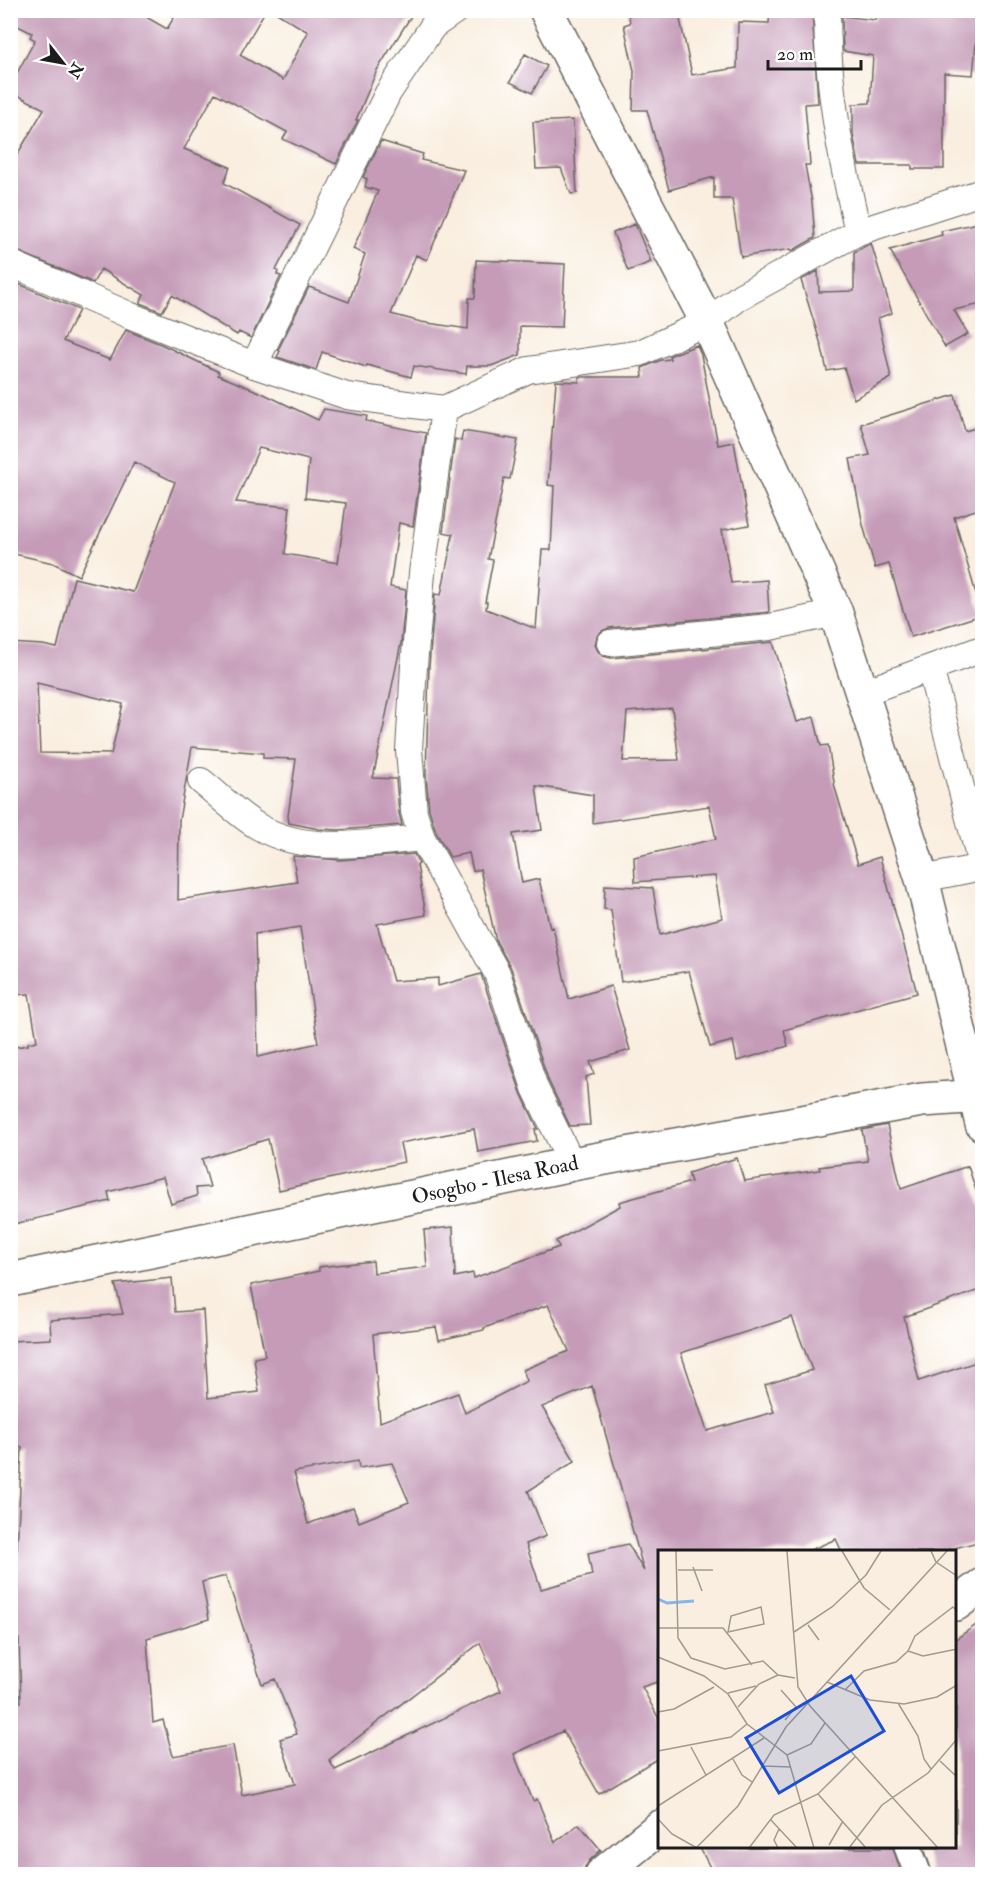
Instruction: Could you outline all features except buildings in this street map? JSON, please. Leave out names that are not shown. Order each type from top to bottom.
[{"type":"main road","points":[[546,10],[707,322],[836,613],[922,879],[981,1105]]},
{"type":"main road","name":"Osogbo - Ilesa Road","points":[[10,1280],[572,1164],[922,1100],[981,1105]]},
{"type":"main road","points":[[957,1603],[982,1585]]},
{"type":"main road","points":[[602,1875],[658,1829]]},
{"type":"street","points":[[254,365],[387,93],[433,26],[456,10]]},
{"type":"street","points":[[827,10],[827,54],[839,149],[858,232]]},
{"type":"street","points":[[10,263],[129,315],[254,365],[346,396],[444,409],[528,370],[640,353],[707,322],[741,296],[858,232],[982,192]]},
{"type":"street","points":[[444,409],[422,573],[409,750],[414,812],[422,838],[497,973],[535,1088],[572,1164]]},
{"type":"street","points":[[610,643],[770,627],[836,613]]},
{"type":"street","points":[[862,693],[982,650]]},
{"type":"street","points":[[922,879],[982,868],[930,668]]},
{"type":"street","points":[[201,781],[259,827],[309,844],[369,843],[422,838]]},
{"type":"street","points":[[908,1849],[918,1875]]}]
